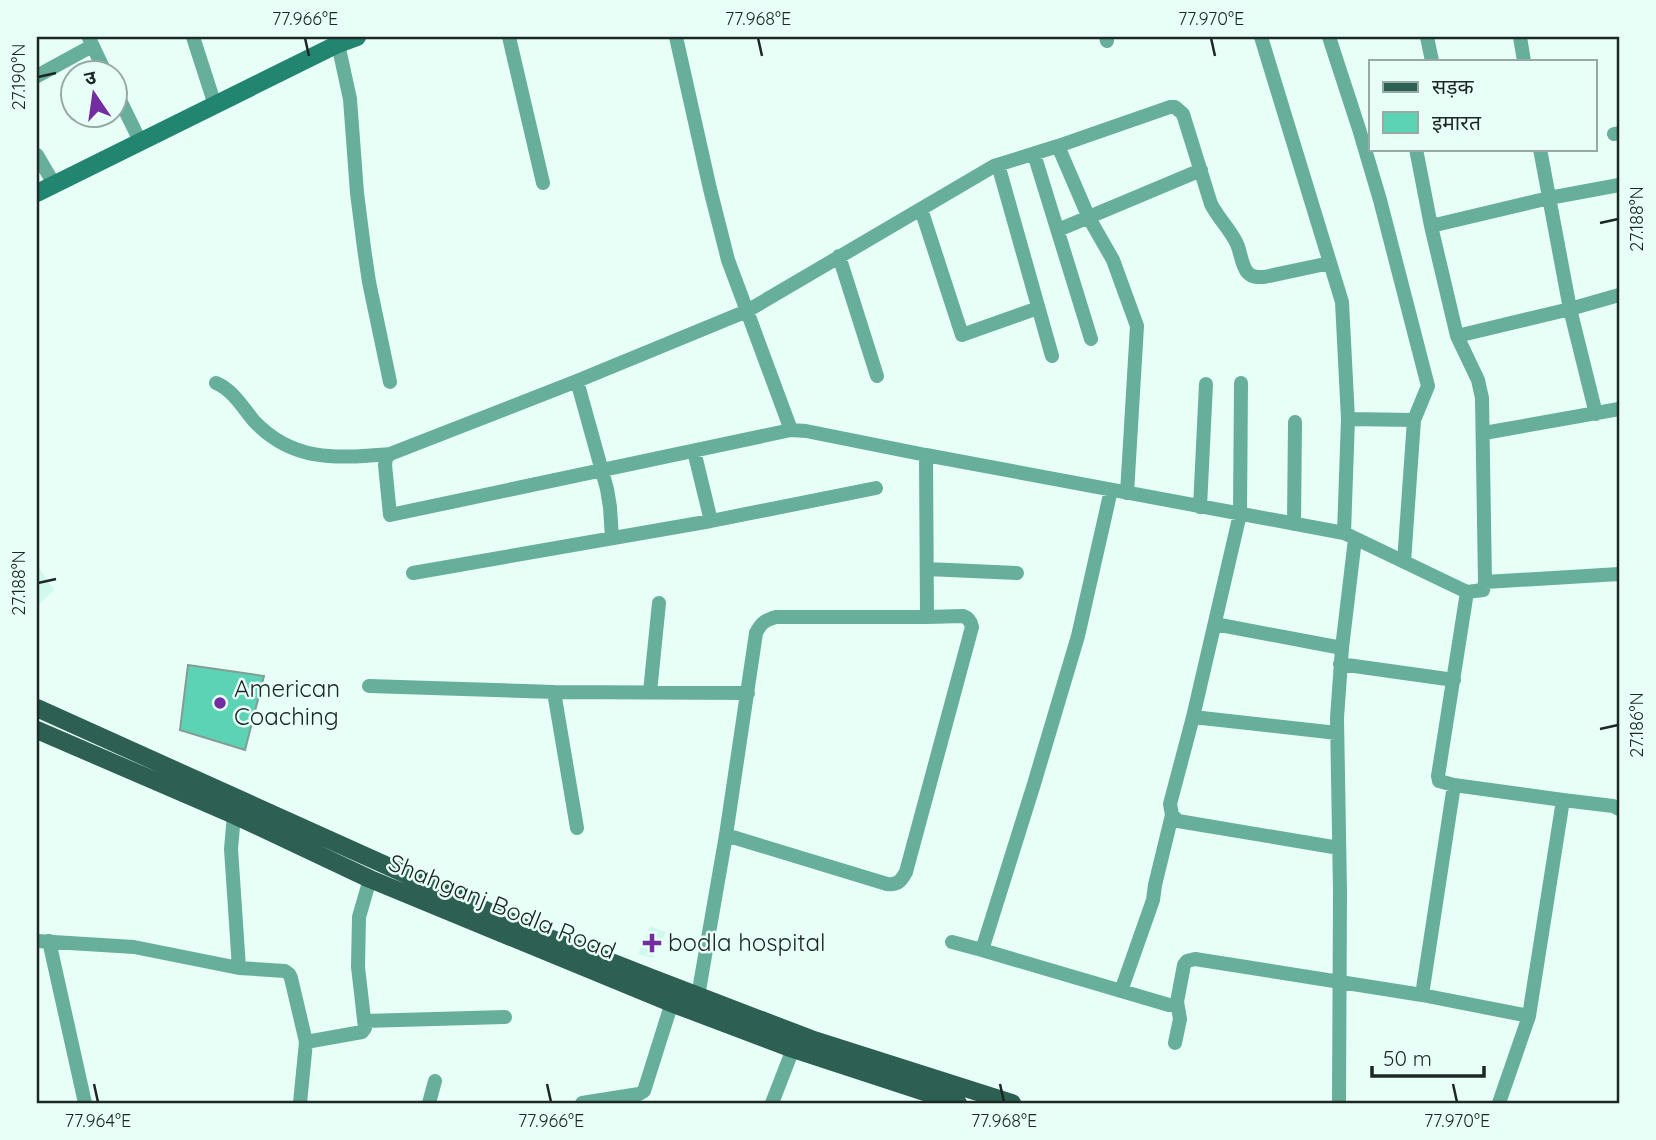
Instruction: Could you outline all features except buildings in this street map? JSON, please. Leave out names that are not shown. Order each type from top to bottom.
[{"type":"main road","points":[[37,193],[337,41],[357,37]]},
{"type":"main road","points":[[37,708],[674,996],[958,1103]]},
{"type":"main road","name":"Shahganj Bodla Road","points":[[37,730],[234,815],[370,879],[674,996]]},
{"type":"main road","points":[[695,1003],[793,1049],[831,1053],[1012,1103]]},
{"type":"street","points":[[193,37],[215,104]]},
{"type":"street","points":[[509,37],[543,183]]},
{"type":"street","points":[[676,37],[728,260],[791,430]]},
{"type":"street","points":[[1261,37],[1342,302],[1348,419],[1349,536],[1337,733],[1339,1103]]},
{"type":"street","points":[[1329,37],[1365,127],[1369,146]]},
{"type":"street","points":[[1427,37],[1432,60]]},
{"type":"street","points":[[1520,37],[1524,60]]},
{"type":"street","points":[[37,76],[90,41],[99,60]]},
{"type":"street","points":[[337,41],[350,99],[364,248],[390,382]]},
{"type":"street","points":[[216,383],[227,388],[268,433],[293,449],[315,456],[331,457],[390,454],[747,311],[994,166],[1170,107],[1175,107],[1183,114],[1211,204],[1216,215],[1234,237],[1249,274],[1264,277],[1330,263]]},
{"type":"street","points":[[130,121],[140,141]]},
{"type":"street","points":[[1058,146],[1089,218],[1113,260],[1138,326],[1127,493]]},
{"type":"street","points":[[1370,150],[1383,214],[1428,386],[1414,420],[1404,562]]},
{"type":"street","points":[[390,454],[385,465],[390,515],[791,430],[806,431],[1349,536],[1467,592],[1483,590],[1486,582],[1481,388],[1457,336],[1416,150]]},
{"type":"street","points":[[1540,150],[1570,309],[1596,414]]},
{"type":"street","points":[[1034,154],[1091,339]]},
{"type":"street","points":[[37,155],[54,184]]},
{"type":"street","points":[[994,166],[999,168],[1052,356]]},
{"type":"street","points":[[1058,230],[1201,170]]},
{"type":"street","points":[[1431,226],[1549,198],[1619,186]]},
{"type":"street","points":[[921,209],[962,335],[1038,307]]},
{"type":"street","points":[[839,257],[877,376]]},
{"type":"street","points":[[1457,336],[1619,295]]},
{"type":"street","points":[[577,381],[609,498],[612,538]]},
{"type":"street","points":[[1121,991],[1151,908],[1171,815],[1170,804],[1240,514],[1241,383]]},
{"type":"street","points":[[1200,506],[1206,384]]},
{"type":"street","points":[[1484,433],[1619,409]]},
{"type":"street","points":[[1348,419],[1414,420]]},
{"type":"street","points":[[1294,524],[1295,422]]},
{"type":"street","points":[[694,451],[711,521]]},
{"type":"street","points":[[926,455],[928,617]]},
{"type":"street","points":[[413,573],[711,521],[876,488]]},
{"type":"street","points":[[982,950],[1078,636],[1111,490]]},
{"type":"street","points":[[927,569],[1017,573]]},
{"type":"street","points":[[1486,582],[1619,574]]},
{"type":"street","points":[[1467,592],[1438,779],[1454,785],[1613,806],[1619,809]]},
{"type":"street","points":[[650,692],[659,603]]},
{"type":"street","points":[[695,1003],[726,835],[756,633],[760,625],[776,617],[963,617],[971,622],[972,627],[906,872],[901,881],[894,885],[887,884],[726,835]]},
{"type":"street","points":[[1215,624],[1342,648]]},
{"type":"street","points":[[1340,664],[1454,680]]},
{"type":"street","points":[[369,686],[554,692],[748,693]]},
{"type":"street","points":[[554,692],[577,828]]},
{"type":"street","points":[[1193,717],[1337,733]]},
{"type":"street","points":[[1422,995],[1454,785]]},
{"type":"street","points":[[1499,1103],[1530,1016],[1563,800]]},
{"type":"street","points":[[234,815],[232,849],[239,968]]},
{"type":"street","points":[[1171,815],[1178,821],[1339,848]]},
{"type":"street","points":[[306,1042],[362,1032],[365,1028],[358,967],[359,917],[370,879]]},
{"type":"street","points":[[85,1103],[43,941],[134,947],[239,968],[285,971],[289,974],[306,1042],[300,1103]]},
{"type":"street","points":[[952,942],[1169,1005],[1177,1002]]},
{"type":"street","points":[[1175,1043],[1180,1019],[1177,1002],[1184,965],[1190,960],[1422,995],[1530,1016]]},
{"type":"street","points":[[582,1103],[644,1091],[674,996]]},
{"type":"street","points":[[364,1021],[505,1017]]},
{"type":"street","points":[[772,1103],[793,1049]]},
{"type":"street","points":[[429,1103],[435,1082]]},
{"type":"shaded area","points":[[37,565],[54,590],[37,606]]},
{"type":"shaded area","name":"bodla hospital","points":[[650,926],[666,932],[653,958],[638,954]]},
{"type":"place","name":"American Coaching","points":[[220,703]]},
{"type":"place","name":"bodla hospital","points":[[652,943]]}]
